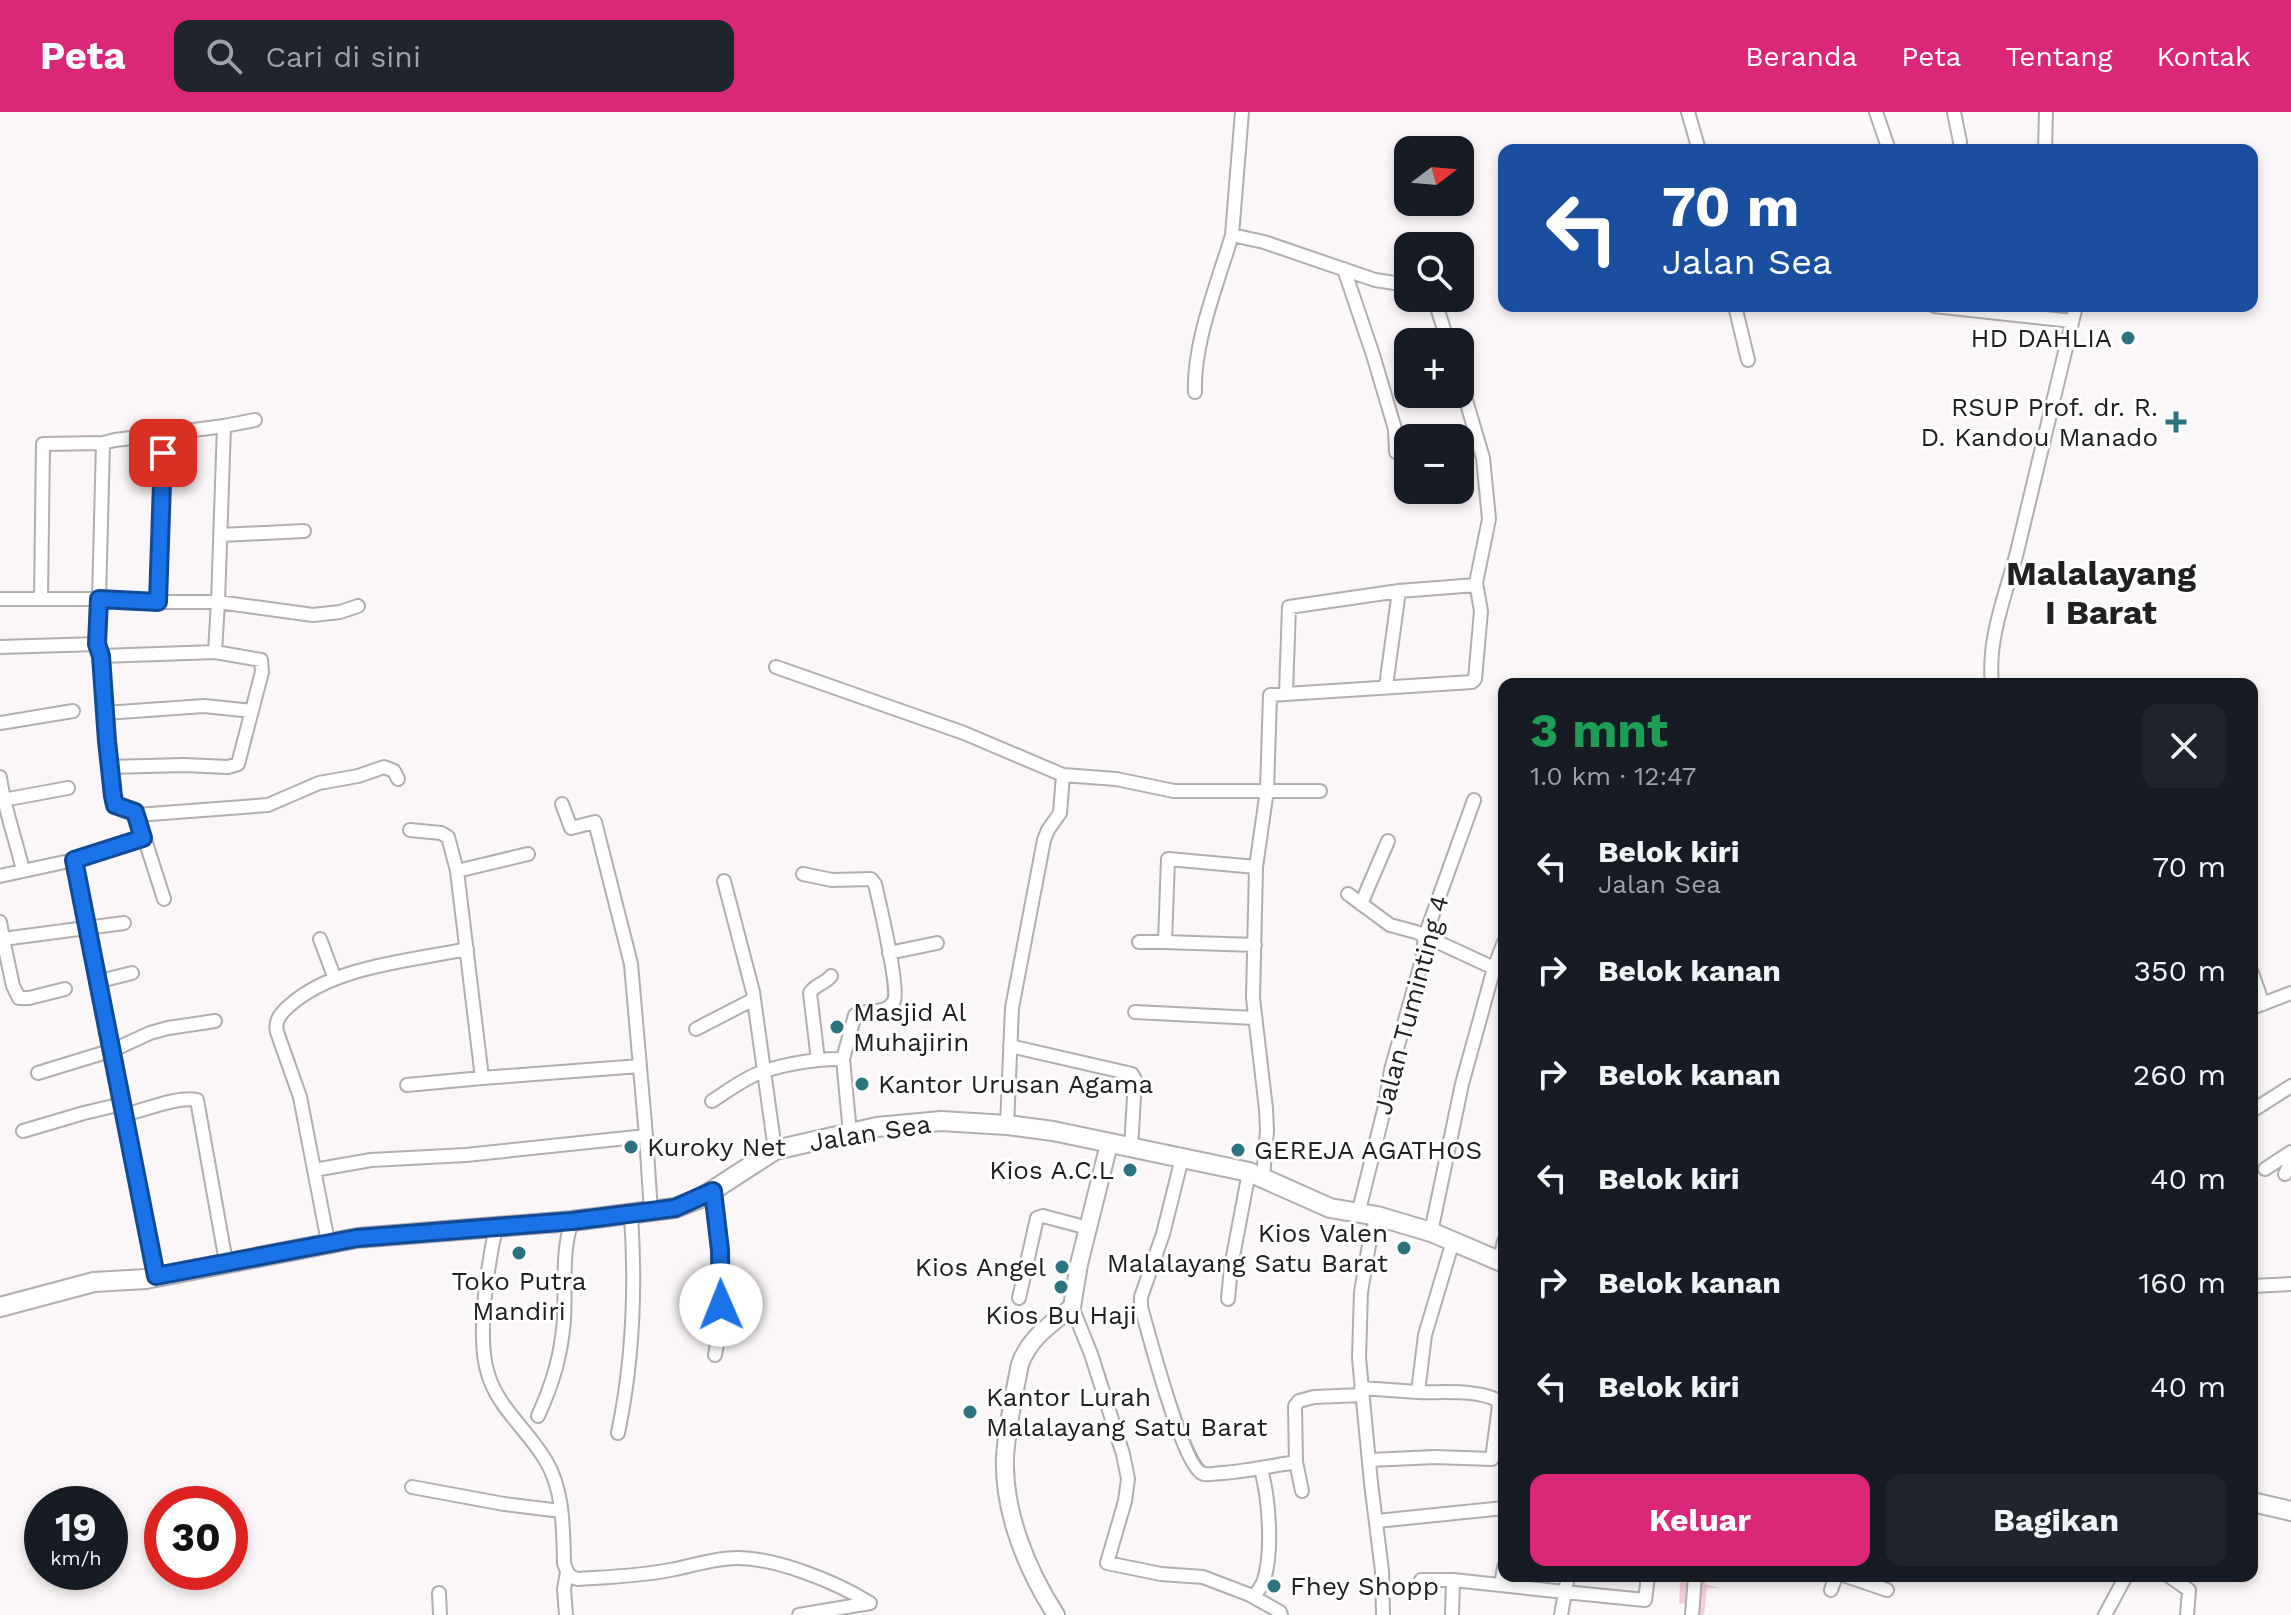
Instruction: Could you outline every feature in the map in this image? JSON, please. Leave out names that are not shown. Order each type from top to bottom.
[{"type":"main road","name":"Jalan Sea","points":[[0,1307],[94,1282],[156,1276],[328,1242],[651,1212],[689,1203],[775,1150],[850,1133],[941,1121],[1053,1131],[1256,1175],[1319,1204],[1431,1232],[1498,1260]]},
{"type":"main road","points":[[2258,1503],[2291,1511]]},
{"type":"street","points":[[1195,392],[1200,344],[1232,235],[1242,112]]},
{"type":"street","points":[[1688,112],[1697,144]]},
{"type":"street","points":[[1876,112],[1887,144]]},
{"type":"street","points":[[1954,112],[1960,142]]},
{"type":"street","points":[[2045,144],[2046,112]]},
{"type":"street","points":[[1232,235],[1264,242],[1375,280],[1394,283]]},
{"type":"street","points":[[1344,269],[1394,426]]},
{"type":"street","points":[[1736,312],[1748,360]]},
{"type":"street","points":[[1989,312],[2072,321]]},
{"type":"street","points":[[1991,678],[1995,632],[2074,312]]},
{"type":"street","points":[[1228,1299],[1231,1267],[1267,1131],[1254,1018],[1254,968],[1256,867],[1267,790],[1270,695],[1472,682],[1475,679],[1481,611],[1476,585],[1489,519],[1483,458],[1468,408]]},
{"type":"street","points":[[41,599],[43,444],[103,443],[255,420]]},
{"type":"street","points":[[215,652],[224,426]]},
{"type":"street","points":[[158,602],[163,434]]},
{"type":"street","points":[[103,443],[99,650],[109,767],[115,805],[137,815],[164,899]]},
{"type":"street","points":[[221,535],[304,531]]},
{"type":"street","points":[[1286,693],[1289,607],[1399,591],[1476,585]]},
{"type":"street","points":[[1386,686],[1399,591]]},
{"type":"street","points":[[0,599],[218,602],[313,615],[358,606]]},
{"type":"street","points":[[0,647],[215,652],[261,660],[262,672],[240,758],[235,766],[109,767]]},
{"type":"street","points":[[776,667],[964,733],[1063,775],[1116,779],[1174,791],[1320,791]]},
{"type":"street","points":[[105,713],[204,706],[252,711]]},
{"type":"street","points":[[0,723],[73,711]]},
{"type":"street","points":[[137,815],[268,805],[304,788],[384,767],[394,771],[398,779]]},
{"type":"street","points":[[1007,1125],[1012,1008],[1044,840],[1060,813],[1063,775]]},
{"type":"street","points":[[0,777],[3,800],[23,871]]},
{"type":"street","points":[[3,800],[68,788]]},
{"type":"street","name":"Jalan Tuminting 4","points":[[1383,1615],[1383,1573],[1359,1358],[1361,1292],[1369,1245],[1367,1215],[1391,1070],[1422,960],[1425,936],[1474,800]]},
{"type":"street","points":[[562,804],[571,828],[595,822],[631,964],[651,1212]]},
{"type":"street","points":[[410,830],[441,833],[448,837],[457,871],[482,1078]]},
{"type":"street","points":[[0,876],[74,860],[143,838]]},
{"type":"street","points":[[1361,904],[1388,841]]},
{"type":"street","points":[[457,871],[528,854]]},
{"type":"street","points":[[1165,942],[1168,859],[1256,867]]},
{"type":"street","points":[[74,860],[156,1276]]},
{"type":"street","points":[[803,874],[832,880],[871,879],[875,884],[896,990],[894,1002],[879,1011],[863,1011],[855,1015],[843,1059],[850,1133]]},
{"type":"street","points":[[724,881],[754,999],[775,1150]]},
{"type":"street","points":[[1348,894],[1390,925],[1498,962]]},
{"type":"street","points":[[0,922],[13,986],[19,998],[65,989]]},
{"type":"street","points":[[3,939],[124,923]]},
{"type":"street","points":[[320,939],[335,979]]},
{"type":"street","points":[[1139,942],[1255,945]]},
{"type":"street","points":[[889,953],[937,943]]},
{"type":"street","points":[[328,1242],[300,1097],[275,1026],[277,1020],[296,1000],[335,979],[397,962],[467,949]]},
{"type":"street","points":[[1431,1232],[1462,1084],[1498,965]]},
{"type":"street","points":[[96,982],[132,973]]},
{"type":"street","points":[[818,1060],[810,993],[831,976]]},
{"type":"street","points":[[2258,1006],[2291,993]]},
{"type":"street","points":[[696,1029],[754,999]]},
{"type":"street","points":[[1135,1012],[1254,1018]]},
{"type":"street","points":[[38,1073],[113,1050],[150,1033],[215,1021]]},
{"type":"street","points":[[1010,1046],[1080,1060],[1135,1076],[1131,1149]]},
{"type":"street","points":[[712,1101],[763,1071],[818,1060],[843,1059]]},
{"type":"street","points":[[407,1085],[640,1066]]},
{"type":"street","points":[[2258,1107],[2291,1086]]},
{"type":"street","points":[[23,1131],[84,1113],[192,1098],[197,1100],[226,1262]]},
{"type":"street","points":[[314,1170],[371,1160],[466,1155],[646,1136]]},
{"type":"street","points":[[1109,1144],[1079,1264],[1072,1307],[1091,1354],[1127,1470],[1127,1492],[1107,1563],[1161,1574],[1203,1577],[1254,1597],[1281,1615]]},
{"type":"street","points":[[2265,1169],[2291,1152]]},
{"type":"street","points":[[1182,1158],[1163,1234],[1141,1297],[1141,1307],[1179,1431],[1197,1471],[1204,1475],[1296,1462]]},
{"type":"street","points":[[2285,1174],[2291,1162]]},
{"type":"street","points":[[713,1191],[720,1250],[721,1301],[715,1355]]},
{"type":"street","points":[[618,1433],[632,1339],[634,1252],[631,1215]]},
{"type":"street","points":[[1019,1298],[1037,1218],[1043,1216],[1088,1228]]},
{"type":"street","points":[[538,1416],[556,1374],[560,1354],[565,1263],[572,1221]]},
{"type":"street","points":[[496,1227],[484,1326],[486,1370],[502,1401],[546,1461],[561,1511],[567,1572],[578,1579],[619,1576],[738,1558],[799,1571],[844,1588],[870,1603],[799,1615]]},
{"type":"street","points":[[1418,1392],[1425,1335],[1453,1241]]},
{"type":"street","points":[[2258,1286],[2291,1284]]},
{"type":"street","points":[[1056,1615],[1029,1567],[1015,1524],[1006,1481],[1005,1456],[1020,1364],[1025,1351],[1032,1340],[1072,1307]]},
{"type":"street","points":[[1302,1491],[1296,1462],[1295,1406],[1299,1401],[1361,1392],[1418,1392],[1490,1397],[1498,1403]]},
{"type":"street","points":[[1369,1460],[1435,1457],[1498,1459]]},
{"type":"street","points":[[1254,1597],[1264,1578],[1269,1529],[1261,1469]]},
{"type":"street","points":[[412,1487],[561,1511]]},
{"type":"street","points":[[1377,1521],[1498,1509]]},
{"type":"street","points":[[566,1615],[564,1589],[567,1572]]},
{"type":"street","points":[[1421,1580],[1453,1580],[1645,1600]]},
{"type":"street","points":[[1452,1615],[1453,1580]]},
{"type":"street","points":[[1561,1615],[1567,1582]]},
{"type":"street","points":[[1644,1615],[1647,1582]]},
{"type":"street","points":[[1692,1615],[1695,1582]]},
{"type":"street","points":[[1831,1590],[1834,1582]]},
{"type":"street","points":[[1864,1582],[1887,1590]]},
{"type":"street","points":[[2105,1615],[2123,1582]]},
{"type":"street","points":[[2179,1582],[2189,1590],[2187,1615]]},
{"type":"street","points":[[439,1593],[440,1615]]},
{"type":"shaded area","points":[[1705,1582],[1720,1588],[1707,1588],[1704,1615],[1686,1615],[1686,1604],[1679,1603],[1680,1583]]},
{"type":"place","name":"HD DAHLIA","points":[[2128,338]]},
{"type":"place","name":"RSUP Prof. dr. R. D. Kandou Manado","points":[[2176,422]]},
{"type":"place","name":"Masjid Al Muhajirin","points":[[837,1027]]},
{"type":"place","name":"Kantor Urusan Agama","points":[[862,1084]]},
{"type":"place","name":"Kuroky Net","points":[[631,1147]]},
{"type":"place","name":"GEREJA AGATHOS","points":[[1238,1150]]},
{"type":"place","name":"Kios A.C.L","points":[[1130,1170]]},
{"type":"place","name":"Kios Valen Malalayang Satu Barat","points":[[1404,1248]]},
{"type":"place","name":"Toko Putra Mandiri","points":[[519,1253]]},
{"type":"place","name":"Kios Angel","points":[[1062,1267]]},
{"type":"place","name":"Kios Bu Haji","points":[[1061,1287]]},
{"type":"place","name":"Kantor Lurah Malalayang Satu Barat","points":[[970,1412]]},
{"type":"place","name":"Fhey Shopp","points":[[1274,1586]]},
{"type":"district","name":"Malalayang I Barat","points":[[2101,592]]},
{"type":"route","points":[[163,453],[158,602],[99,599],[97,644],[101,656],[113,796],[115,805],[135,812],[143,838],[74,860],[156,1276],[357,1238],[631,1215],[675,1208],[713,1191],[720,1250],[721,1305]]}]
